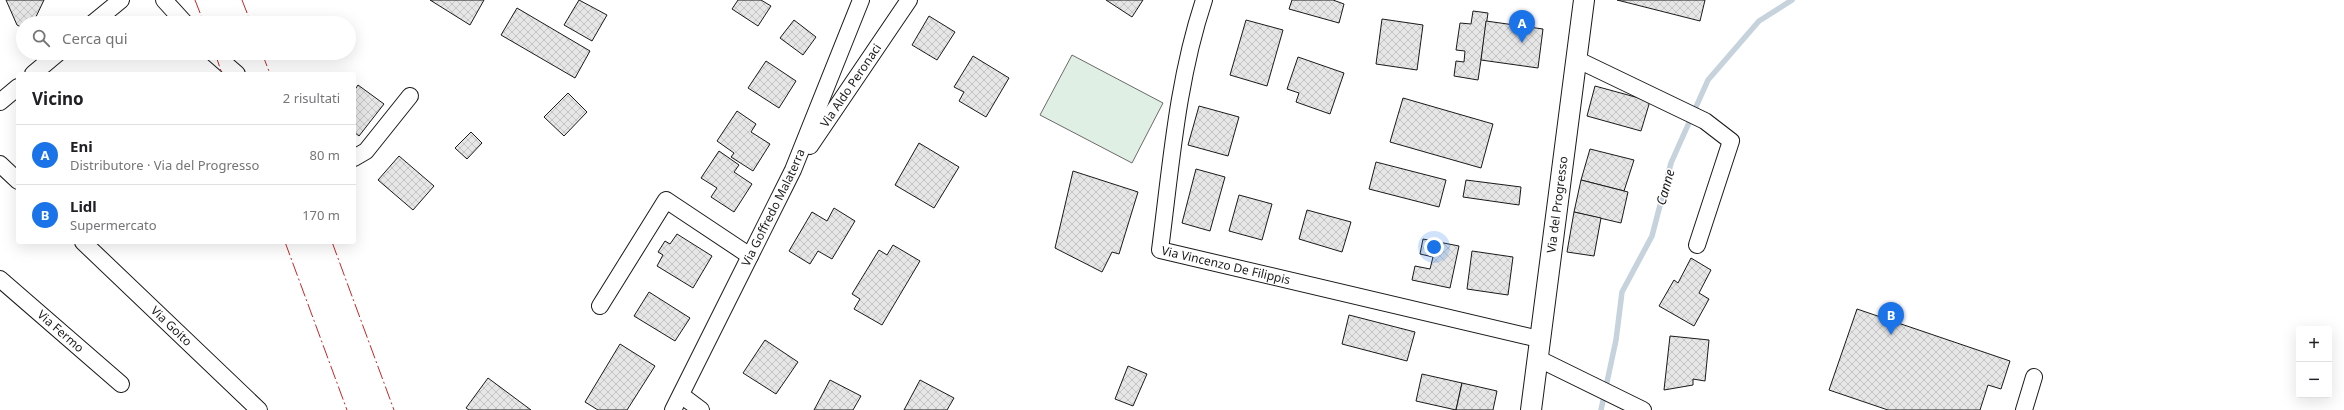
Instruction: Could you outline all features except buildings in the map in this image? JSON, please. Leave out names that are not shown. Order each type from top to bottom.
[{"type":"street","points":[[102,16],[121,0]]},
{"type":"street","points":[[164,0],[179,16]]},
{"type":"street","name":"Via Goffredo Malaterra","points":[[673,410],[793,170],[861,0]]},
{"type":"street","name":"Via Aldo Peronaci","points":[[793,170],[909,0]]},
{"type":"street","name":"Via Vincenzo De Filippis","points":[[1204,0],[1190,40],[1160,250],[1538,348]]},
{"type":"street","name":"Via del Progresso","points":[[1531,410],[1584,0]]},
{"type":"street","points":[[1576,59],[1705,121],[1731,141],[1697,245]]},
{"type":"street","points":[[35,72],[50,60]]},
{"type":"street","points":[[221,60],[235,72]]},
{"type":"street","points":[[0,100],[16,88]]},
{"type":"street","points":[[356,157],[366,150],[410,96]]},
{"type":"street","points":[[0,164],[16,179]]},
{"type":"street","points":[[600,306],[666,200],[750,256]]},
{"type":"street","name":"Via Goito","points":[[84,244],[259,410]]},
{"type":"street","name":"Via Fermo","points":[[0,279],[120,384]]},
{"type":"street","points":[[1538,348],[1568,373],[1643,410]]},
{"type":"street","points":[[2024,410],[2034,377]]},
{"type":"street","points":[[681,395],[701,410]]},
{"type":"green space","points":[[1072,55],[1163,103],[1132,163],[1040,115]]},
{"type":"waterway","name":"Canne","points":[[1601,410],[1616,340],[1622,292],[1652,236],[1671,163],[1708,80],[1759,21],[1792,0]]},
{"type":"power","points":[[195,0],[201,16]]},
{"type":"power","points":[[242,0],[248,16]]},
{"type":"power","points":[[217,60],[221,72]]},
{"type":"power","points":[[265,60],[269,72]]},
{"type":"power","points":[[286,244],[347,410]]},
{"type":"power","points":[[333,244],[394,410]]},
{"type":"place","name":"Eni","points":[[1522,43]]},
{"type":"place","name":"Lidl","points":[[1891,335]]}]
